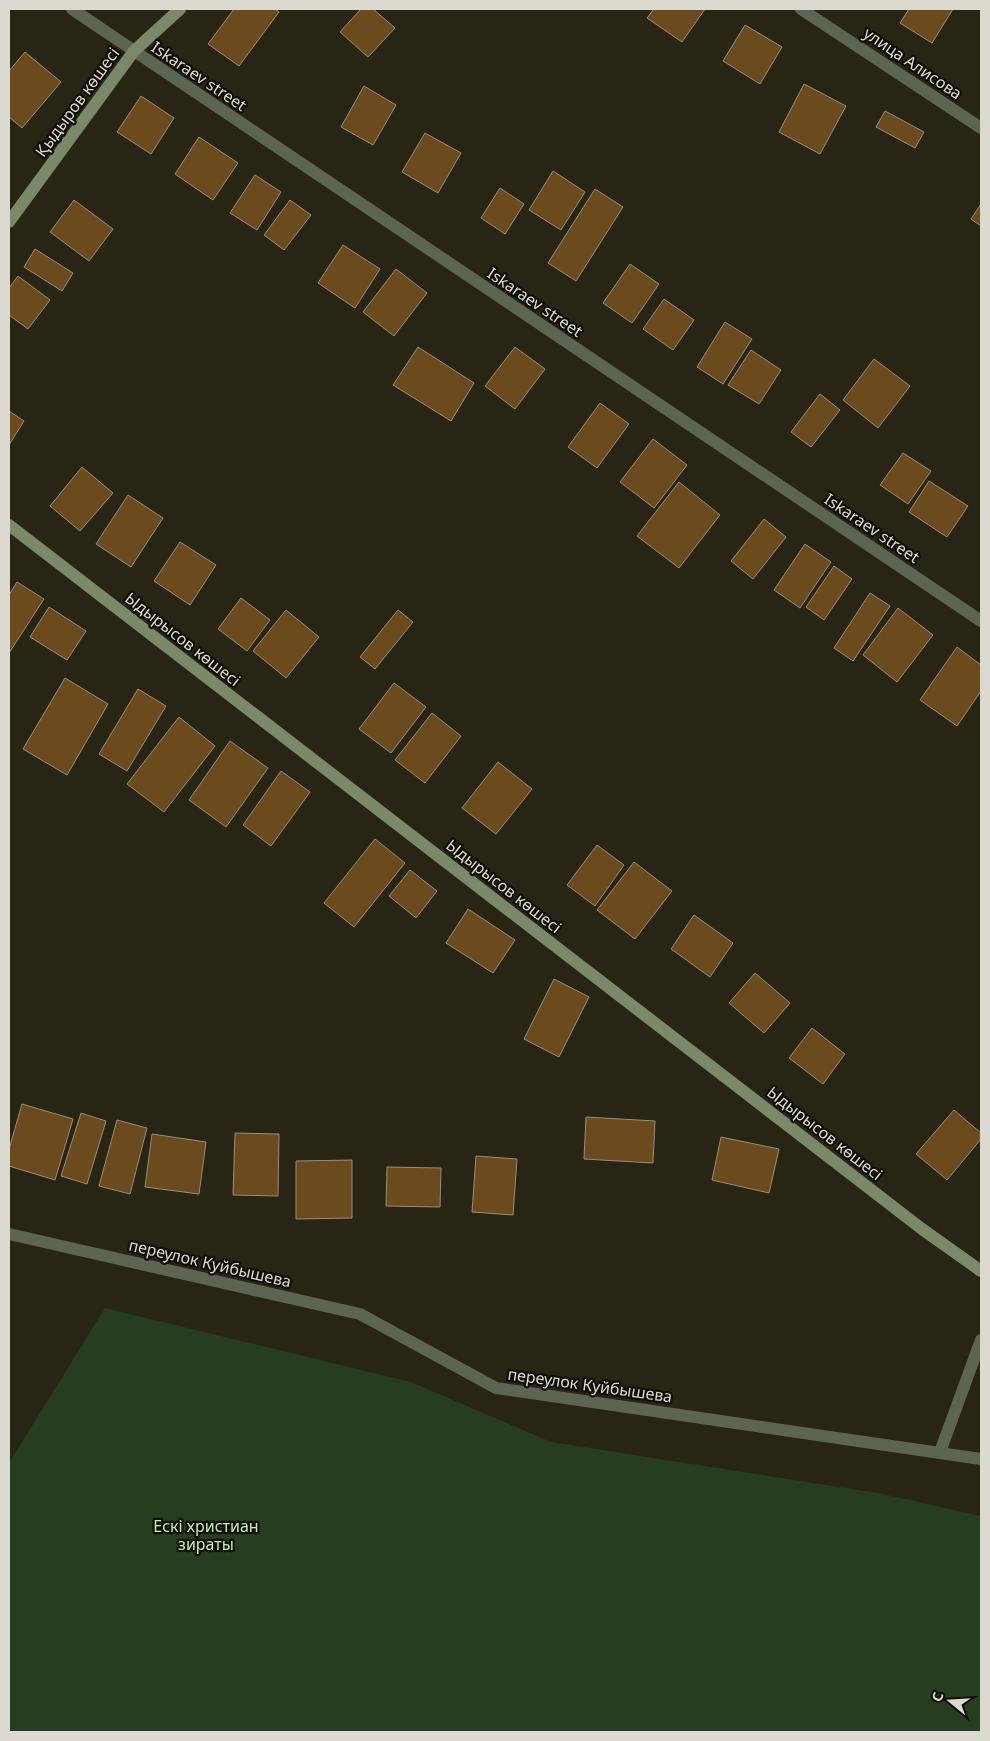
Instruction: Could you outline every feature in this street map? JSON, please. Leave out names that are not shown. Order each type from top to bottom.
[{"type":"street","name":"Iskaraev street","points":[[72,9],[981,621]]},
{"type":"street","name":"Қыдыров көшесі","points":[[9,222],[134,51],[180,9]]},
{"type":"street","name":"улица Алисова","points":[[801,9],[981,128]]},
{"type":"street","name":"Ыдырысов көшесі","points":[[9,525],[914,1223],[981,1271]]},
{"type":"street","name":"переулок Куйбышева","points":[[9,1234],[360,1314],[496,1388],[981,1459]]},
{"type":"street","points":[[940,1452],[981,1340]]},
{"type":"green space","name":"Ескі христиан зираты","points":[[105,1308],[411,1382],[551,1442],[883,1494],[981,1516],[981,1732],[9,1732],[9,1463]]},
{"type":"building","points":[[234,9],[275,9],[279,12],[239,66],[208,44]]},
{"type":"building","points":[[361,9],[373,9],[395,28],[368,57],[340,32]]},
{"type":"building","points":[[654,9],[705,9],[682,42],[647,18]]},
{"type":"building","points":[[909,9],[953,9],[932,43],[900,23]]},
{"type":"building","points":[[745,25],[782,47],[760,84],[723,61]]},
{"type":"building","points":[[25,52],[61,82],[22,128],[9,117],[9,71]]},
{"type":"building","points":[[804,84],[846,106],[820,154],[779,132]]},
{"type":"building","points":[[364,86],[396,105],[373,145],[341,127]]},
{"type":"building","points":[[141,96],[174,118],[151,154],[117,132]]},
{"type":"building","points":[[885,111],[924,132],[915,148],[876,127]]},
{"type":"building","points":[[425,133],[461,153],[438,193],[402,172]]},
{"type":"building","points":[[199,137],[238,163],[213,200],[175,174]]},
{"type":"building","points":[[553,171],[585,192],[561,230],[529,210]]},
{"type":"building","points":[[255,175],[281,192],[257,230],[230,213]]},
{"type":"building","points":[[500,188],[524,204],[505,234],[481,218]]},
{"type":"building","points":[[595,189],[623,207],[576,281],[548,263]]},
{"type":"building","points":[[74,200],[113,229],[89,261],[50,232]]},
{"type":"building","points":[[290,200],[311,215],[284,250],[264,235]]},
{"type":"building","points":[[981,204],[981,226],[971,219]]},
{"type":"building","points":[[343,245],[380,269],[355,308],[318,283]]},
{"type":"building","points":[[35,249],[73,273],[62,291],[24,267]]},
{"type":"building","points":[[630,264],[659,284],[632,323],[603,303]]},
{"type":"building","points":[[396,269],[427,293],[394,336],[363,312]]},
{"type":"building","points":[[18,276],[50,300],[28,329],[9,315],[9,288]]},
{"type":"building","points":[[664,299],[694,320],[673,350],[643,329]]},
{"type":"building","points":[[725,322],[752,339],[723,384],[697,367]]},
{"type":"building","points":[[418,347],[474,383],[451,421],[393,385]]},
{"type":"building","points":[[515,347],[545,369],[515,409],[485,386]]},
{"type":"building","points":[[751,350],[781,370],[759,404],[728,385]]},
{"type":"building","points":[[874,359],[910,386],[878,428],[843,400]]},
{"type":"building","points":[[820,394],[840,410],[811,447],[791,432]]},
{"type":"building","points":[[600,403],[629,424],[597,468],[568,447]]},
{"type":"building","points":[[9,411],[24,421],[9,445]]},
{"type":"building","points":[[653,439],[687,465],[654,508],[620,482]]},
{"type":"building","points":[[903,453],[931,471],[908,504],[880,485]]},
{"type":"building","points":[[82,467],[113,493],[80,531],[50,506]]},
{"type":"building","points":[[929,481],[968,506],[947,537],[909,512]]},
{"type":"building","points":[[679,482],[720,515],[679,568],[637,536]]},
{"type":"building","points":[[128,495],[163,518],[131,567],[96,544]]},
{"type":"building","points":[[764,519],[786,537],[753,579],[731,561]]},
{"type":"building","points":[[180,542],[216,565],[190,605],[154,581]]},
{"type":"building","points":[[805,544],[831,562],[800,608],[774,590]]},
{"type":"building","points":[[834,566],[852,579],[824,620],[806,607]]},
{"type":"building","points":[[17,582],[44,599],[9,653],[9,595]]},
{"type":"building","points":[[870,593],[890,606],[853,661],[834,648]]},
{"type":"building","points":[[241,598],[270,620],[247,651],[218,629]]},
{"type":"building","points":[[49,607],[86,631],[67,660],[30,637]]},
{"type":"building","points":[[898,608],[933,635],[897,682],[863,655]]},
{"type":"building","points":[[286,610],[319,637],[286,678],[253,651]]},
{"type":"building","points":[[398,610],[413,622],[375,669],[360,657]]},
{"type":"building","points":[[957,647],[981,665],[981,691],[957,726],[920,700]]},
{"type":"building","points":[[65,678],[108,704],[67,775],[23,749]]},
{"type":"building","points":[[394,683],[426,707],[391,753],[359,729]]},
{"type":"building","points":[[138,689],[166,706],[127,771],[99,754]]},
{"type":"building","points":[[432,713],[461,736],[425,783],[395,760]]},
{"type":"building","points":[[179,717],[215,746],[164,812],[127,784]]},
{"type":"building","points":[[230,741],[268,768],[226,827],[189,800]]},
{"type":"building","points":[[498,762],[532,789],[496,834],[462,808]]},
{"type":"building","points":[[281,771],[310,792],[271,846],[243,825]]},
{"type":"building","points":[[375,839],[405,863],[354,927],[324,903]]},
{"type":"building","points":[[597,845],[624,865],[595,906],[567,885]]},
{"type":"building","points":[[634,862],[672,891],[635,939],[597,910]]},
{"type":"building","points":[[410,870],[437,891],[416,918],[389,896]]},
{"type":"building","points":[[468,909],[515,940],[493,973],[446,943]]},
{"type":"building","points":[[694,915],[733,943],[710,977],[671,949]]},
{"type":"building","points":[[755,973],[790,1003],[764,1033],[729,1003]]},
{"type":"building","points":[[554,979],[589,997],[559,1057],[524,1039]]},
{"type":"building","points":[[812,1028],[845,1054],[823,1084],[789,1058]]},
{"type":"building","points":[[22,1104],[73,1119],[55,1180],[9,1166],[9,1149]]},
{"type":"building","points":[[954,1110],[981,1133],[981,1139],[947,1180],[916,1154]]},
{"type":"building","points":[[81,1113],[106,1121],[87,1184],[61,1176]]},
{"type":"building","points":[[586,1117],[655,1121],[653,1163],[584,1159]]},
{"type":"building","points":[[117,1120],[147,1128],[130,1194],[99,1186]]},
{"type":"building","points":[[235,1133],[279,1134],[278,1196],[233,1195]]},
{"type":"building","points":[[152,1134],[206,1142],[199,1194],[145,1187]]},
{"type":"building","points":[[721,1137],[779,1149],[769,1193],[712,1180]]},
{"type":"building","points":[[476,1156],[517,1159],[513,1215],[472,1212]]},
{"type":"building","points":[[352,1160],[352,1218],[296,1219],[296,1161]]},
{"type":"building","points":[[387,1167],[441,1168],[440,1207],[386,1206]]}]
